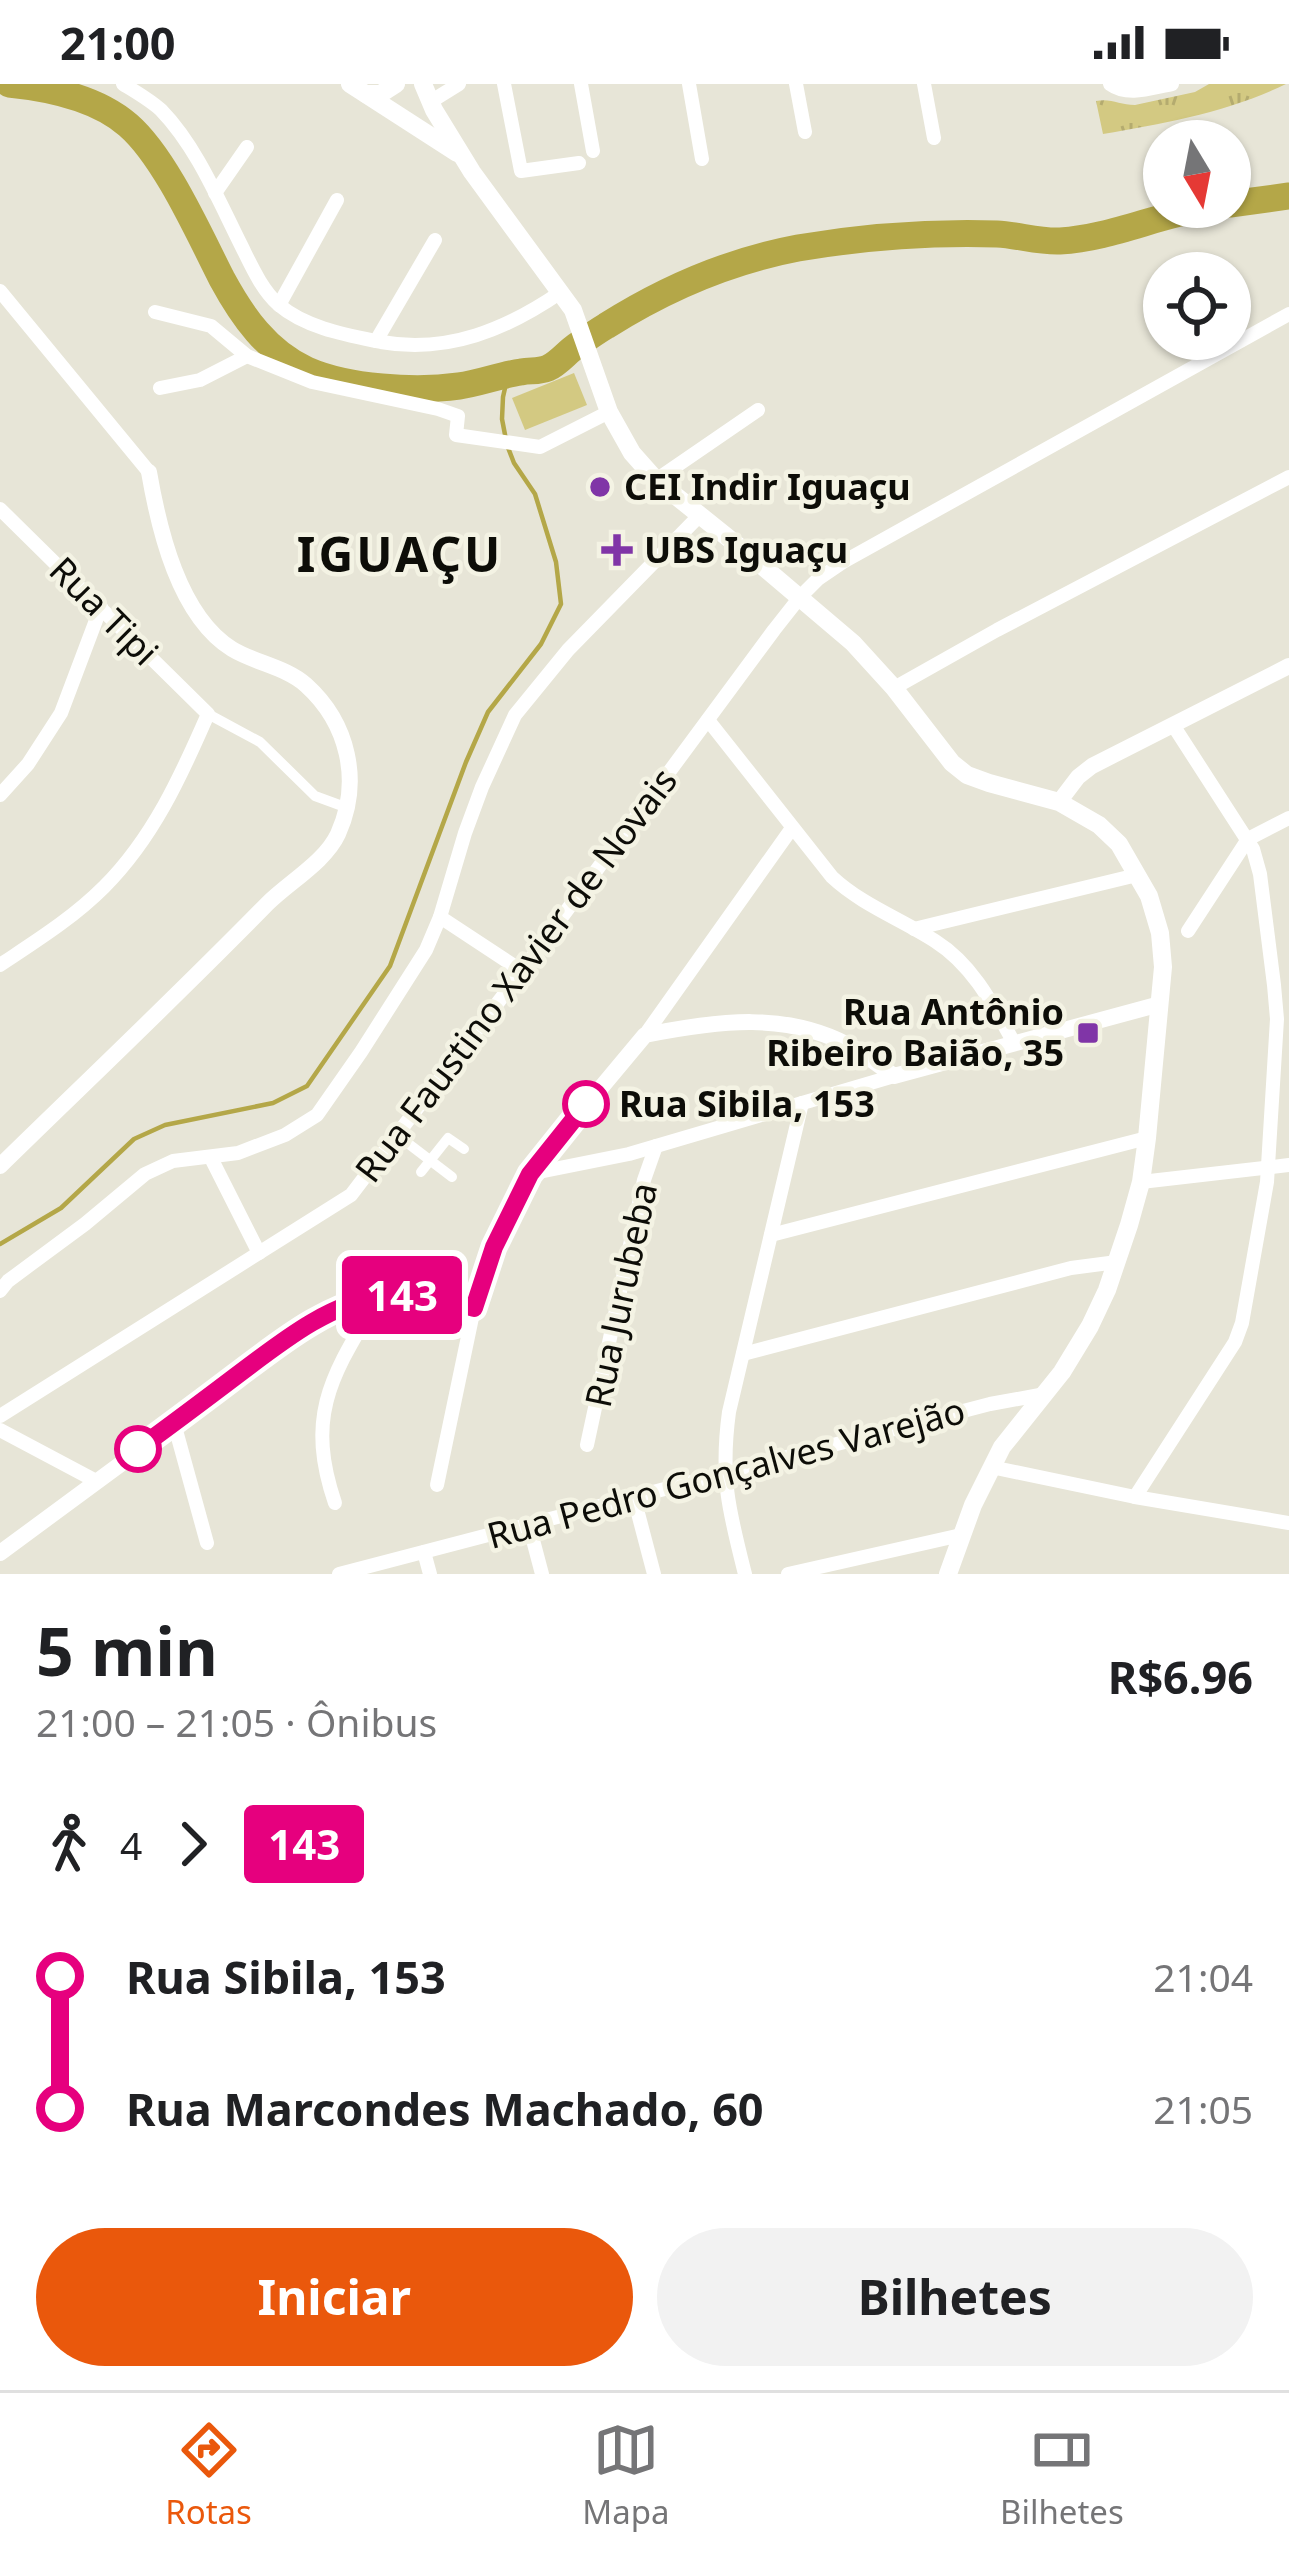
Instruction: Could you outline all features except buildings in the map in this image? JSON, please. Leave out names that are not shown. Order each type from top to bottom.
[{"type":"main road","points":[[358,89],[382,93],[396,84]]},
{"type":"main road","points":[[412,84],[429,99],[461,156],[573,310],[606,406],[632,453],[656,480],[853,644],[952,763],[967,775],[1059,802],[1100,825],[1119,844],[1149,896],[1160,933],[1163,967],[1141,1182],[1117,1262],[1090,1326],[1062,1372],[1002,1447],[948,1574]]},
{"type":"main road","points":[[358,89],[461,156]]},
{"type":"street","points":[[123,84],[160,109],[193,156],[260,282],[279,305],[321,327],[431,346],[467,339],[522,316],[561,292]]},
{"type":"street","points":[[429,99],[459,84]]},
{"type":"street","points":[[504,84],[521,170],[579,164]]},
{"type":"street","points":[[581,84],[593,151]]},
{"type":"street","points":[[688,84],[702,159]]},
{"type":"street","points":[[796,84],[805,132]]},
{"type":"street","points":[[924,84],[934,138]]},
{"type":"street","points":[[1110,84],[1132,92],[1172,84]]},
{"type":"street","points":[[215,193],[247,147]]},
{"type":"street","points":[[279,305],[337,200]]},
{"type":"street","points":[[376,340],[435,240]]},
{"type":"street","points":[[0,292],[149,472],[164,540],[185,594],[204,622],[222,643],[247,658],[301,680],[334,717],[345,738],[349,762],[345,808],[337,837],[324,853],[0,1166]]},
{"type":"street","points":[[155,312],[211,326],[247,356],[312,382],[458,416],[456,435],[540,447],[606,406]]},
{"type":"street","name":"Rua Faustino Xavier de Novais","points":[[0,1416],[351,1195],[818,579],[1289,314]]},
{"type":"street","points":[[160,388],[200,380],[247,356]]},
{"type":"street","points":[[656,480],[758,410]]},
{"type":"street","points":[[894,688],[1289,477]]},
{"type":"street","name":"Rua Tipi","points":[[0,509],[208,713]]},
{"type":"street","points":[[0,1291],[145,1174],[172,1161],[238,1153],[303,1126],[317,1115],[426,950],[471,817],[515,715],[568,650],[699,516]]},
{"type":"street","points":[[0,795],[28,764],[61,713],[100,607]]},
{"type":"street","points":[[1059,802],[1092,766],[1289,666]]},
{"type":"street","points":[[0,964],[72,914],[133,854],[168,800],[208,713],[260,742],[314,796],[345,808]]},
{"type":"street","points":[[708,720],[846,890],[938,942],[961,962],[980,984],[1014,1043]]},
{"type":"street","points":[[1135,1497],[1235,1342],[1242,1322],[1268,1167],[1277,1019],[1260,874],[1248,839],[1173,725]]},
{"type":"street","points":[[1188,931],[1248,839],[1289,818]]},
{"type":"street","points":[[437,1485],[474,1308],[494,1247],[530,1174],[645,1035],[792,828]]},
{"type":"street","points":[[914,928],[1137,875]]},
{"type":"street","points":[[440,917],[522,971]]},
{"type":"street","points":[[530,1174],[629,1154],[1160,1004]]},
{"type":"street","points":[[645,1035],[710,1023],[784,1024],[819,1032],[854,1048],[894,1076]]},
{"type":"street","points":[[745,1574],[724,1474],[729,1412],[802,1103]]},
{"type":"street","points":[[397,1136],[452,1177]]},
{"type":"street","points":[[421,1172],[448,1138],[464,1149]]},
{"type":"street","points":[[771,1235],[1147,1138]]},
{"type":"street","name":"Rua Jurubeba","points":[[587,1445],[644,1180],[656,1146]]},
{"type":"street","points":[[211,1158],[259,1253]]},
{"type":"street","points":[[1141,1182],[1289,1166]]},
{"type":"street","points":[[743,1354],[1071,1268],[1117,1262]]},
{"type":"street","points":[[0,1553],[312,1322],[380,1296],[432,1296],[474,1308]]},
{"type":"street","points":[[334,1503],[322,1454],[322,1414],[351,1344],[380,1296]]},
{"type":"street","name":"Rua Pedro Gonçalves Varejão","points":[[339,1574],[990,1404],[1045,1394]]},
{"type":"street","points":[[173,1423],[207,1543]]},
{"type":"street","points":[[0,1430],[96,1481]]},
{"type":"street","points":[[991,1467],[1289,1523]]},
{"type":"street","points":[[634,1498],[654,1574]]},
{"type":"street","points":[[529,1525],[542,1574]]},
{"type":"street","points":[[788,1574],[961,1535]]},
{"type":"street","points":[[424,1552],[430,1574]]},
{"type":"green space","points":[[1209,84],[1286,84],[1219,109],[1177,120],[1143,120],[1143,127],[1103,134],[1096,101],[1135,105],[1195,92]]},
{"type":"green space","points":[[574,373],[587,405],[525,430],[512,398]]},
{"type":"waterway","points":[[9,84],[72,96],[128,125],[168,176],[230,293],[268,343],[307,370],[382,387],[459,386],[544,369],[652,300],[723,268],[798,248],[923,235],[997,234],[1052,241],[1143,223]]},
{"type":"waterway","points":[[1251,201],[1289,196]]},
{"type":"waterway","points":[[0,1244],[61,1208],[134,1139],[165,1125],[273,1103],[307,1086],[390,966],[488,712],[541,644],[561,604],[556,562],[535,494],[507,445],[502,419],[508,375]]},
{"type":"bus line","name":"143","points":[[138,1449],[283,1342],[339,1310],[380,1296],[402,1295],[432,1296],[474,1308],[494,1247],[530,1174],[586,1104]]},
{"type":"place","name":"CEI Indir Iguaçu","points":[[600,487]]},
{"type":"place","name":"UBS Iguaçu","points":[[617,550]]},
{"type":"place","name":"Rua Antônio Ribeiro Baião, 35","points":[[1088,1033]]},
{"type":"place","name":"Rua Sibila, 153","points":[[586,1104]]},
{"type":"district","name":"IGUAÇU","points":[[400,555]]}]
